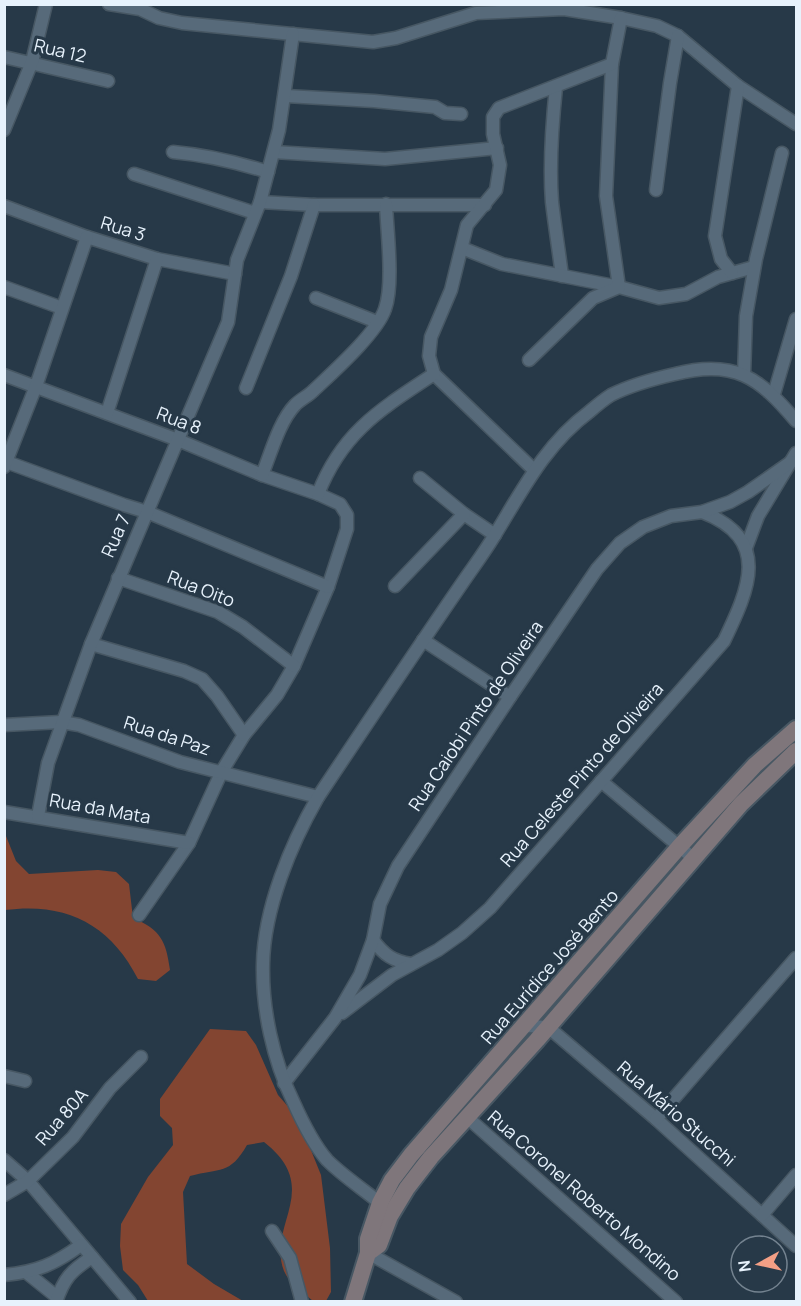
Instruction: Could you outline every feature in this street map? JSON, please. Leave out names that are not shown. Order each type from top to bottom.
[{"type":"street","points":[[4,130],[32,62],[46,4]]},
{"type":"street","points":[[109,4],[141,7],[159,18],[182,23],[373,42],[396,38],[478,9],[564,9],[621,18],[657,26],[678,36],[738,86],[796,124]]},
{"type":"street","points":[[619,287],[606,196],[612,64],[621,18]]},
{"type":"street","name":"Rua 7","points":[[38,816],[48,763],[91,644],[228,322],[237,260],[274,152],[286,96],[293,34]]},
{"type":"street","points":[[656,190],[678,36]]},
{"type":"street","name":"Rua 12","points":[[4,57],[108,81]]},
{"type":"street","points":[[534,470],[434,374],[429,356],[432,337],[451,290],[467,225],[496,190],[500,165],[493,134],[493,117],[499,108],[612,64]]},
{"type":"street","points":[[732,273],[721,259],[715,236],[738,86]]},
{"type":"street","points":[[556,87],[552,122],[552,202],[562,276]]},
{"type":"street","points":[[286,96],[435,107],[445,113],[461,114]]},
{"type":"street","points":[[274,152],[385,159],[497,148]]},
{"type":"street","points":[[173,152],[225,160],[268,172]]},
{"type":"street","points":[[744,375],[746,316],[754,267],[782,153]]},
{"type":"street","points":[[134,174],[257,207],[386,204],[485,205]]},
{"type":"street","points":[[262,475],[282,426],[294,406],[342,363],[378,322],[385,310],[388,296],[389,254],[386,204]]},
{"type":"street","points":[[246,388],[291,276],[314,205]]},
{"type":"street","name":"Rua 3","points":[[4,206],[87,237],[157,259],[235,274]]},
{"type":"street","points":[[87,237],[36,387],[5,463],[147,512],[327,587],[294,666],[277,694],[244,735],[222,771],[189,843],[139,915]]},
{"type":"street","points":[[462,248],[502,264],[619,287],[659,298],[686,294],[718,277],[754,267]]},
{"type":"street","points":[[106,413],[157,259]]},
{"type":"street","points":[[4,287],[62,308]]},
{"type":"street","points":[[529,360],[593,298],[619,287]]},
{"type":"street","points":[[316,298],[378,322]]},
{"type":"street","points":[[774,394],[796,319]]},
{"type":"street","points":[[380,1203],[326,1159],[284,1083],[269,1024],[263,963],[270,911],[302,824],[495,535],[534,470],[556,441],[580,418],[609,396],[639,383],[685,371],[714,368],[744,375],[757,381],[774,394],[796,421]]},
{"type":"street","points":[[318,494],[326,473],[344,446],[378,411],[434,374]]},
{"type":"street","name":"Rua 8","points":[[4,375],[340,504],[347,515],[347,529],[327,587]]},
{"type":"street","name":"Rua Caiobi Pinto de Oliveira","points":[[284,1083],[335,1018],[360,975],[373,940],[380,904],[398,867],[510,696],[597,569],[620,543],[643,527],[670,516],[702,512],[730,502],[748,492],[794,458]]},
{"type":"street","name":"Rua Caiobi Pinto de Oliveira","points":[[746,548],[758,516],[794,458]]},
{"type":"street","points":[[420,478],[464,514],[495,535]]},
{"type":"street","points":[[702,512],[719,518],[729,526],[746,548]]},
{"type":"street","points":[[395,586],[464,514]]},
{"type":"street","name":"Rua Celeste Pinto de Oliveira","points":[[335,1018],[376,986],[438,950],[462,933],[490,908],[724,641],[742,602],[749,578],[746,548]]},
{"type":"street","name":"Rua Oito","points":[[118,578],[218,612],[243,627],[294,666]]},
{"type":"street","points":[[423,640],[510,696]]},
{"type":"street","points":[[91,644],[184,670],[202,679],[217,696],[244,735]]},
{"type":"street","name":"Rua da Paz","points":[[4,725],[61,722],[79,725],[180,762],[318,797]]},
{"type":"street","name":"Rua Eurídice José Bento","points":[[353,1302],[368,1253],[368,1239],[380,1203],[392,1180],[411,1155],[679,847],[755,765],[796,729]]},
{"type":"street","name":"Rua Eurídice José Bento","points":[[368,1253],[379,1245],[390,1216],[406,1188],[431,1157],[468,1118],[755,789],[796,751]]},
{"type":"street","points":[[601,781],[693,858]]},
{"type":"street","name":"Rua da Mata","points":[[4,812],[189,843]]},
{"type":"street","points":[[373,940],[390,959],[411,964]]},
{"type":"street","points":[[656,1119],[796,958]]},
{"type":"street","points":[[525,1026],[548,1027]]},
{"type":"street","name":"Rua Mário Stucchi","points":[[548,1027],[656,1119],[796,1246]]},
{"type":"street","name":"Rua 80A","points":[[4,1195],[28,1181],[73,1137],[110,1088],[141,1057]]},
{"type":"street","points":[[4,1076],[25,1081]]},
{"type":"street","name":"Rua Coronel Roberto Mondino","points":[[468,1118],[676,1302]]},
{"type":"street","points":[[4,1160],[28,1181],[130,1302]]},
{"type":"street","points":[[762,1215],[796,1175]]},
{"type":"street","points":[[272,1230],[290,1258],[302,1302]]},
{"type":"street","points":[[4,1275],[27,1273],[60,1260],[81,1245]]},
{"type":"street","points":[[368,1253],[456,1302]]},
{"type":"street","points":[[27,1273],[57,1299],[68,1275],[92,1257]]},
{"type":"shaded area","points":[[4,831],[16,861],[29,874],[98,870],[116,872],[129,884],[133,918],[150,927],[161,938],[170,970],[156,981],[138,979],[114,944],[84,921],[48,910],[27,908],[5,910]]},
{"type":"shaded area","points":[[210,1029],[246,1031],[256,1045],[278,1095],[298,1118],[321,1175],[330,1248],[331,1292],[326,1301],[313,1301],[293,1284],[284,1271],[280,1254],[290,1207],[292,1191],[290,1176],[281,1159],[264,1142],[247,1145],[235,1161],[223,1169],[190,1176],[183,1192],[187,1264],[214,1284],[243,1301],[148,1301],[138,1285],[123,1270],[120,1246],[121,1224],[148,1177],[173,1145],[172,1128],[160,1116],[160,1099]]}]
